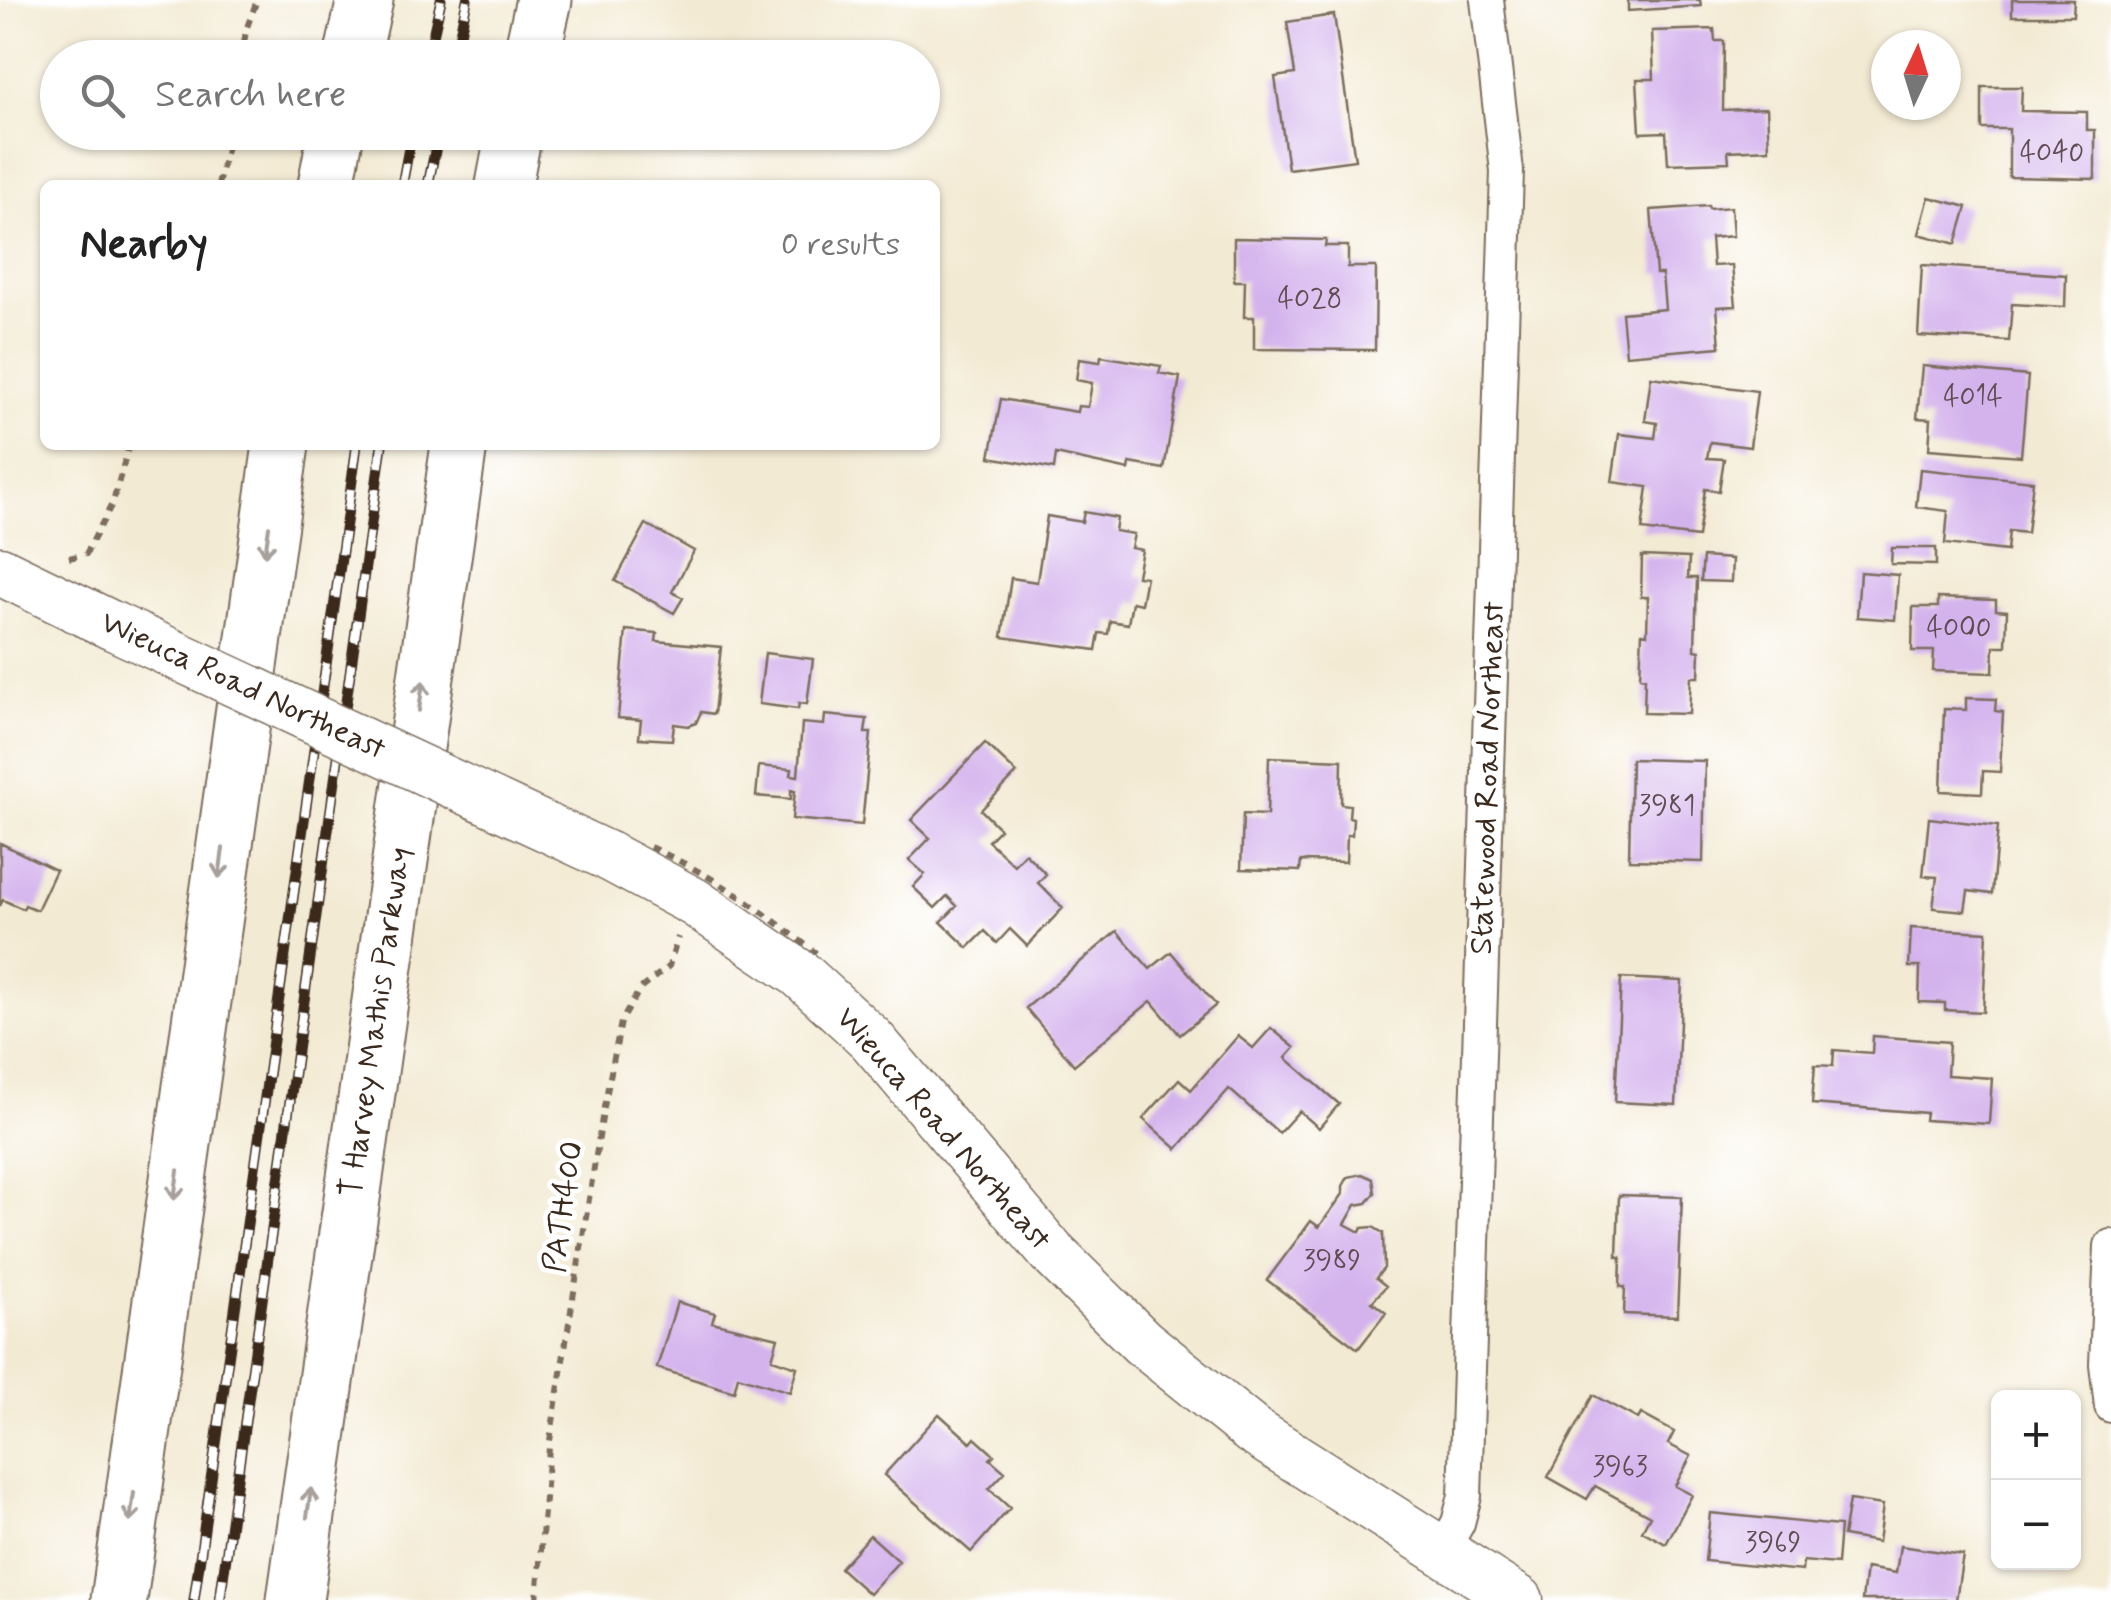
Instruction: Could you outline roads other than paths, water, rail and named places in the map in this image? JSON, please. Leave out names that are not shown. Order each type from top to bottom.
[{"type":"highway","points":[[356,40],[365,0]]},
{"type":"highway","points":[[535,40],[544,0]]},
{"type":"highway","points":[[327,180],[333,150]]},
{"type":"highway","points":[[505,180],[511,150]]},
{"type":"highway","points":[[119,1600],[280,450]]},
{"type":"highway","name":"T Harvey Mathis Parkway","points":[[295,1600],[458,450]]},
{"type":"street","name":"Statewood Road Northeast","points":[[1442,1551],[1458,1523],[1465,1496],[1507,171],[1487,0]]},
{"type":"street","name":"Wieuca Road Northeast","points":[[0,572],[608,856],[694,902],[786,962],[871,1038],[1052,1253],[1142,1342],[1253,1430],[1519,1600]]},
{"type":"street","points":[[2111,1246],[2106,1364],[2111,1406]]},
{"type":"railway","points":[[432,40],[441,0]]},
{"type":"railway","points":[[459,40],[467,0]]},
{"type":"railway","points":[[403,180],[409,150]]},
{"type":"railway","points":[[429,180],[435,150]]},
{"type":"railway","points":[[194,1600],[356,450]]},
{"type":"railway","points":[[220,1600],[381,450]]}]
